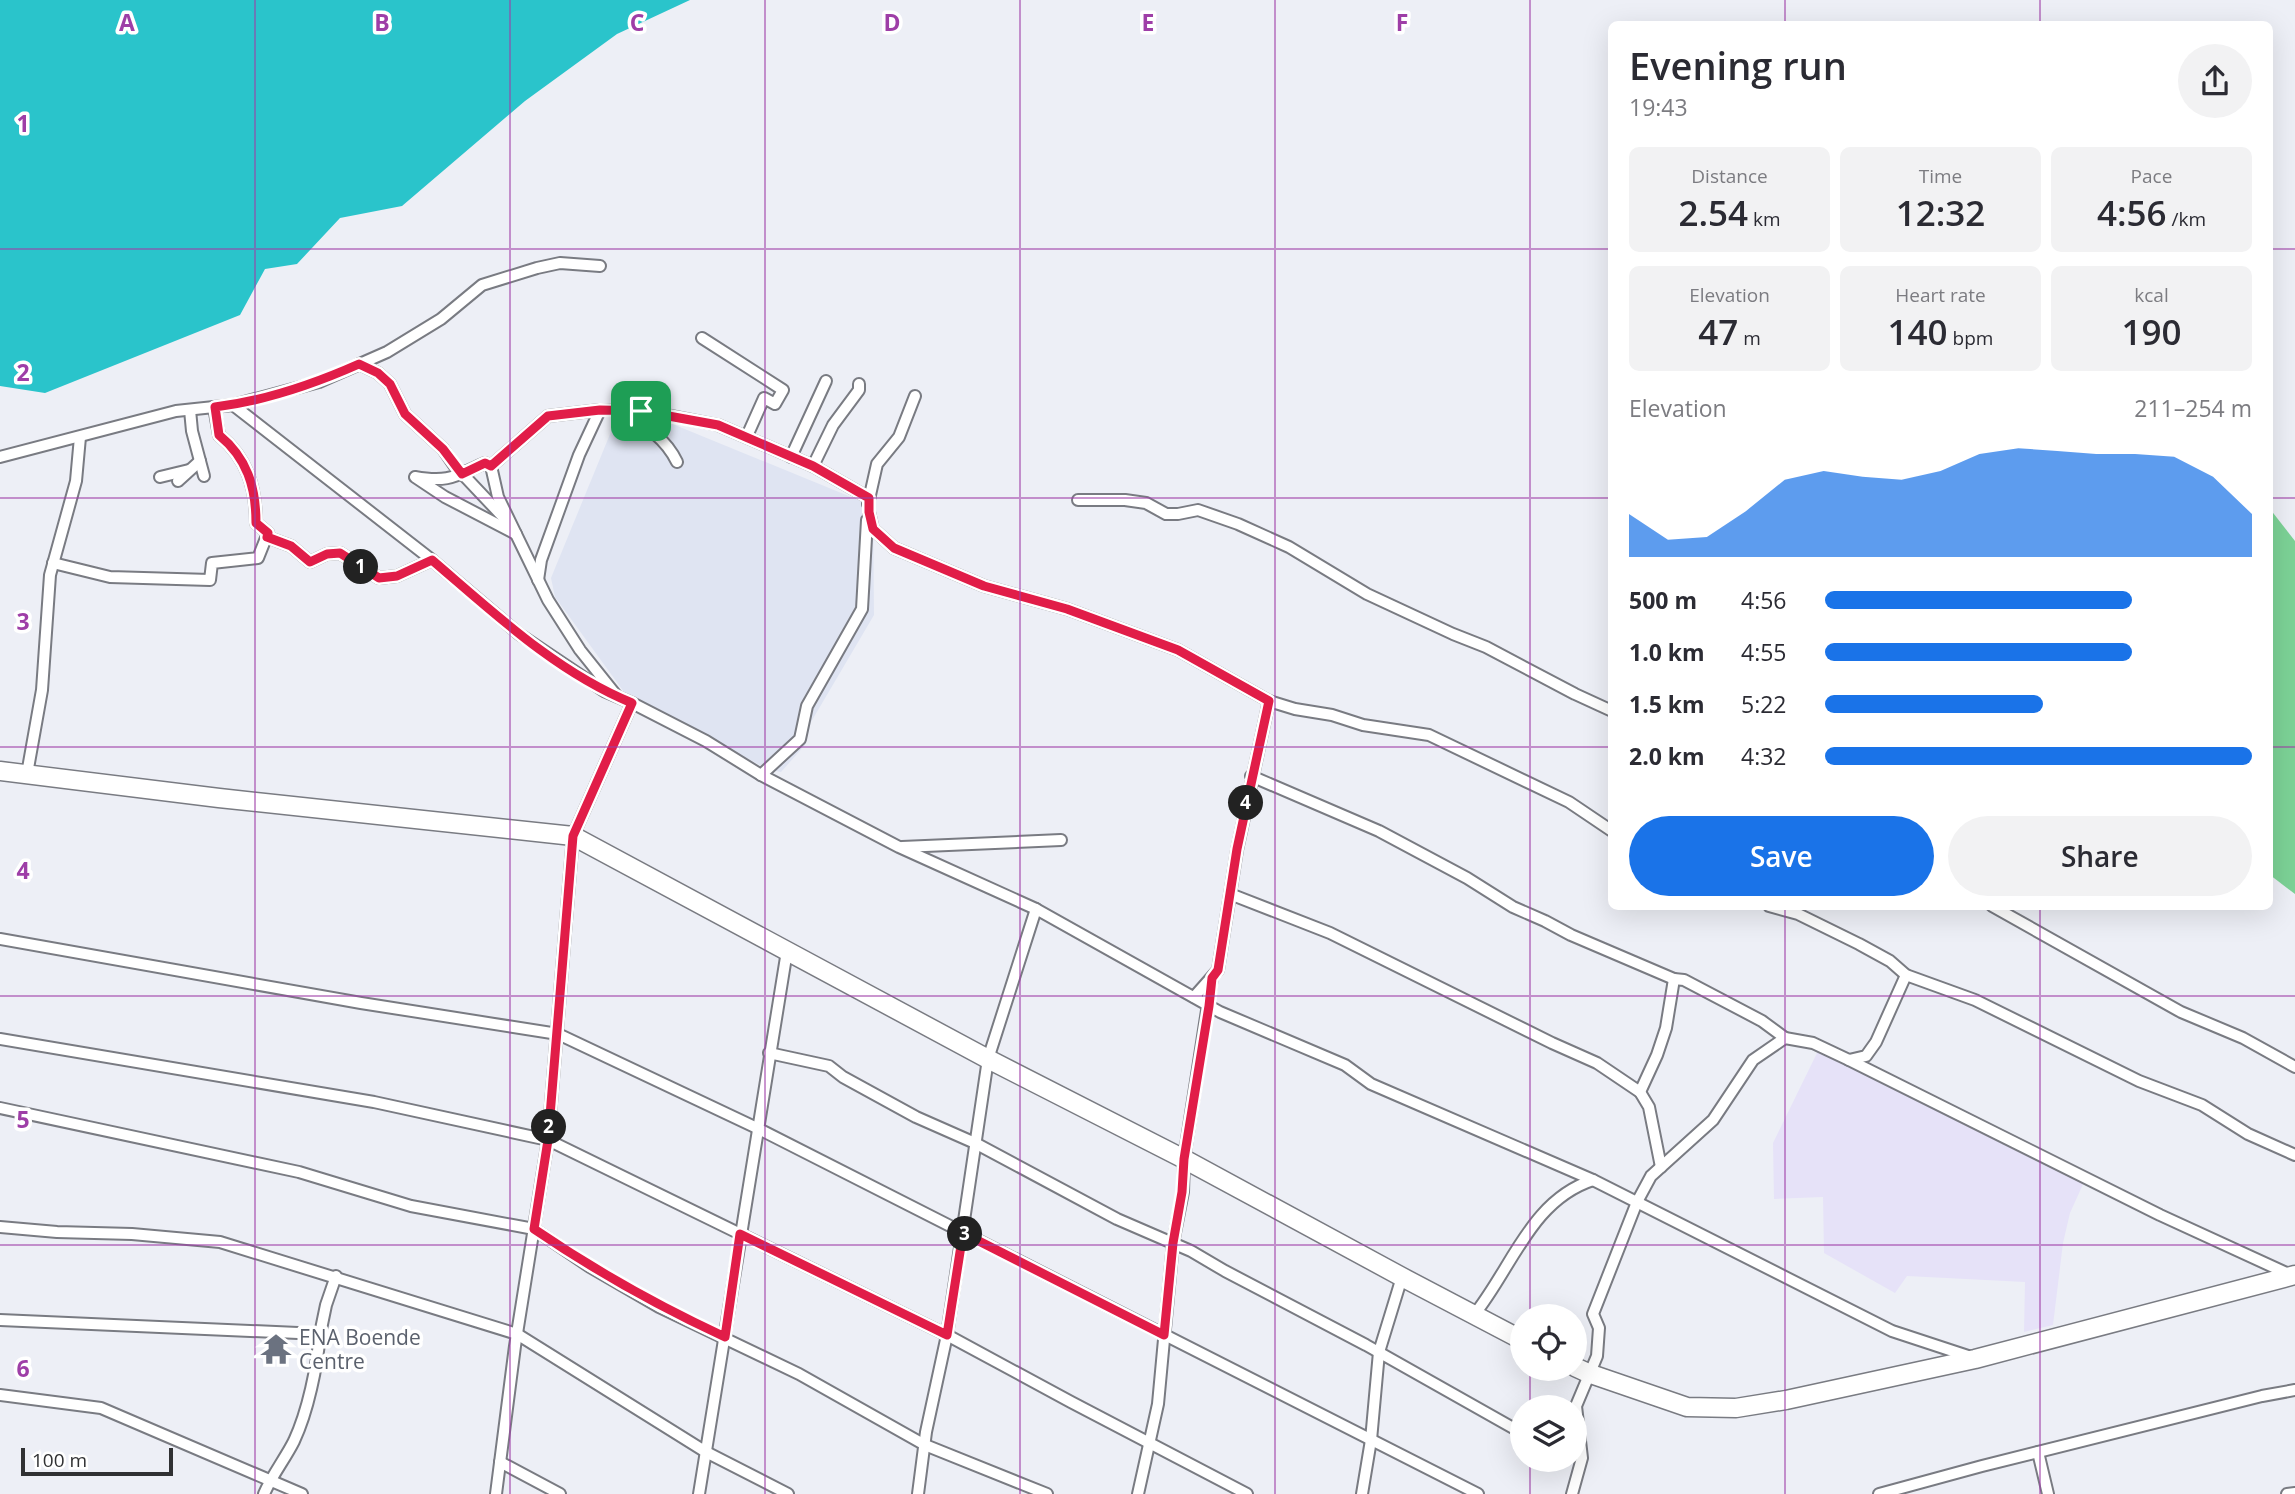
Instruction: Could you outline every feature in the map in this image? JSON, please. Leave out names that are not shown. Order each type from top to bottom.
[{"type":"main road","points":[[0,771],[219,798],[573,836],[988,1059],[1184,1159],[1510,1334]]},
{"type":"main road","points":[[1587,1372],[1687,1407],[1736,1408],[1786,1400],[1975,1359],[2294,1275]]},
{"type":"street","points":[[0,457],[176,411],[233,405],[319,382],[387,352],[441,319],[482,285],[560,263],[600,266]]},
{"type":"street","points":[[702,338],[783,390],[775,404],[764,398],[747,436]]},
{"type":"street","points":[[359,364],[378,373],[390,384],[405,414],[443,449],[462,474],[514,530]]},
{"type":"street","points":[[791,457],[827,382]]},
{"type":"street","points":[[813,466],[833,425],[859,390],[859,384]]},
{"type":"street","points":[[761,775],[800,739],[807,706],[862,609],[869,498],[877,464],[900,437],[915,396]]},
{"type":"street","points":[[233,405],[432,560],[519,634],[604,691],[706,741],[761,775],[899,847],[1037,909],[1209,1006],[1345,1065],[1371,1084],[1593,1180],[1892,1331],[1975,1359]]},
{"type":"street","points":[[53,563],[110,577],[210,580],[212,563],[258,558],[268,533],[256,523],[256,499],[245,463],[232,445],[219,435],[215,407]]},
{"type":"street","points":[[190,410],[204,476]]},
{"type":"street","points":[[491,466],[548,416],[600,410],[641,411],[718,425],[747,436],[813,466],[869,498]]},
{"type":"street","points":[[538,580],[541,560],[579,455],[600,410]]},
{"type":"street","points":[[620,410],[658,435],[671,449],[677,462]]},
{"type":"street","points":[[27,774],[42,690],[50,575],[65,530],[76,481],[80,437]]},
{"type":"street","points":[[178,481],[200,461]]},
{"type":"street","points":[[491,466],[485,463],[448,480],[415,477],[445,497],[514,530]]},
{"type":"street","points":[[491,466],[498,497],[548,600],[580,650],[617,697]]},
{"type":"street","points":[[160,477],[188,470]]},
{"type":"street","points":[[869,498],[873,529],[894,548],[984,586],[1067,609],[1178,650],[1269,701],[1363,724],[1429,735],[1569,802],[1608,828]]},
{"type":"street","points":[[1078,500],[1146,503],[1166,514],[1198,510],[1238,524],[1289,547],[1367,594],[1486,647],[1608,709]]},
{"type":"street","points":[[267,537],[291,546],[310,562],[327,554],[340,553],[379,578],[397,576],[432,560]]},
{"type":"street","points":[[1194,997],[1218,970],[1251,776],[1269,701]]},
{"type":"street","points":[[496,1494],[517,1334],[548,1140],[573,836],[632,703]]},
{"type":"street","points":[[1251,776],[1379,831],[1467,878],[1513,907],[1571,935],[1674,979],[1684,979],[1762,1021],[1785,1038],[1813,1043],[2160,1215],[2294,1275]]},
{"type":"street","points":[[899,847],[1061,840]]},
{"type":"street","points":[[1230,894],[1330,933],[1597,1063],[1640,1092],[1650,1107],[1661,1167]]},
{"type":"street","points":[[918,1494],[947,1335],[988,1059],[1037,909]]},
{"type":"street","points":[[1784,910],[1798,914],[1859,944],[1890,961],[1906,975],[1975,1000],[2139,1081],[2202,1105],[2248,1134],[2295,1155]]},
{"type":"street","points":[[1999,910],[2181,1012],[2243,1038],[2295,1067]]},
{"type":"street","points":[[0,939],[360,1003],[558,1034],[759,1129],[1478,1494]]},
{"type":"street","points":[[699,1494],[787,951]]},
{"type":"street","points":[[1849,1060],[1867,1056],[1906,975]]},
{"type":"street","points":[[1138,1494],[1158,1404],[1173,1243],[1212,978]]},
{"type":"street","points":[[1640,1092],[1666,1028],[1674,979]]},
{"type":"street","points":[[1587,1365],[1597,1356],[1599,1328],[1593,1314],[1637,1202],[1651,1176],[1713,1120],[1753,1060],[1785,1038]]},
{"type":"street","points":[[0,1039],[374,1102],[548,1140],[947,1335],[1247,1494]]},
{"type":"street","points":[[769,1053],[829,1066],[916,1117],[975,1143],[1117,1219],[1191,1251],[1510,1426]]},
{"type":"street","points":[[0,1108],[299,1172],[411,1206],[534,1229],[636,1294],[799,1374],[925,1445],[1047,1494]]},
{"type":"street","points":[[1474,1315],[1490,1296],[1531,1226],[1553,1202],[1577,1186],[1593,1180]]},
{"type":"street","points":[[0,1227],[220,1242],[517,1334],[706,1452],[788,1494]]},
{"type":"street","points":[[264,1494],[294,1440],[317,1370],[320,1334],[335,1276]]},
{"type":"street","points":[[1362,1494],[1371,1440],[1379,1352],[1402,1277]]},
{"type":"street","points":[[0,1320],[320,1334]]},
{"type":"street","points":[[1879,1494],[2262,1396],[2295,1390]]},
{"type":"street","points":[[0,1395],[101,1408],[302,1494]]},
{"type":"street","points":[[2038,1452],[2048,1494]]},
{"type":"street","points":[[500,1462],[561,1494]]},
{"type":"street","points":[[1572,1494],[1575,1472]]},
{"type":"street","points":[[2287,1494],[2295,1493]]},
{"type":"shaded area","points":[[653,416],[873,506],[874,615],[811,722],[805,745],[781,772],[767,769],[624,692],[555,597],[551,578],[615,422]]},
{"type":"shaded area","points":[[1818,1051],[2084,1182],[2070,1213],[2063,1243],[2053,1325],[2024,1332],[2025,1282],[1907,1276],[1895,1293],[1824,1253],[1823,1197],[1774,1199],[1773,1143]]},
{"type":"green space","points":[[2273,513],[2295,541],[2295,894],[2273,877]]},
{"type":"water","points":[[0,0],[690,0],[617,34],[525,101],[402,206],[340,218],[297,264],[265,269],[240,315],[45,393],[0,386]]},
{"type":"place","name":"ENA Boende Centre","points":[[276,1349]]},
{"type":"route","points":[[359,364],[378,373],[390,384],[405,414],[443,449],[462,474],[485,463],[491,466],[548,416],[600,410],[641,411],[718,425],[759,441],[813,466],[869,498],[873,529],[894,548],[984,586],[1067,609],[1178,650],[1269,701],[1237,849],[1218,970],[1212,978],[1184,1159],[1164,1335],[963,1233],[947,1335],[740,1234],[725,1337],[659,1307],[590,1267],[534,1229],[548,1140],[573,836],[632,703],[604,691],[519,634],[432,560],[397,576],[379,578],[340,553],[327,554],[310,562],[291,546],[267,537],[268,533],[256,523],[256,499],[245,463],[232,445],[219,435],[215,407],[233,405],[319,382],[359,364]]}]
